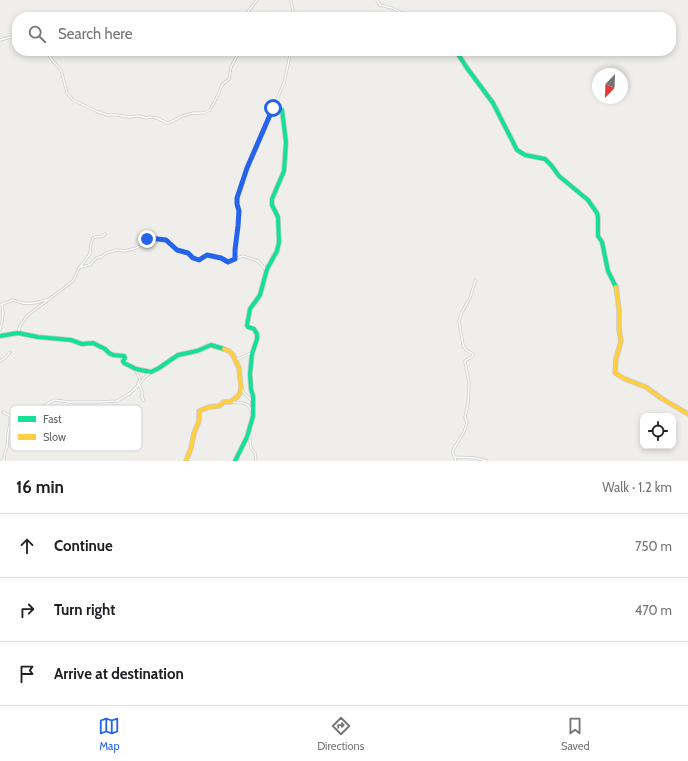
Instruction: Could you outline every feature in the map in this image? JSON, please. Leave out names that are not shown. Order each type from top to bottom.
[{"type":"street","points":[[248,12],[257,0]]},
{"type":"street","points":[[291,0],[293,12]]},
{"type":"street","points":[[376,0],[380,5],[400,12]]},
{"type":"street","points":[[0,40],[12,36]]},
{"type":"street","points":[[49,56],[61,70],[67,92],[74,101],[106,115],[150,117],[167,123],[193,112],[204,113],[210,110],[218,97],[222,85],[229,79],[231,67],[237,56]]},
{"type":"street","points":[[235,259],[239,211],[237,198],[247,168],[284,83],[290,56]]},
{"type":"street","points":[[459,56],[469,72],[493,103],[517,150],[525,155],[545,159],[559,176],[588,200],[597,213],[598,236],[602,242],[608,271],[616,287],[619,309],[619,329],[621,341],[616,359],[615,373],[625,379],[646,387],[688,414]]},
{"type":"street","points":[[235,461],[246,442],[253,414],[253,396],[250,374],[252,353],[257,342],[257,336],[254,329],[248,327],[247,325],[250,309],[260,296],[267,271],[276,255],[279,242],[278,215],[273,208],[272,197],[284,171],[286,142],[282,110]]},
{"type":"street","points":[[18,333],[20,326],[26,317],[73,281],[75,274],[90,254],[93,238],[103,236],[105,234]]},
{"type":"street","points":[[80,267],[90,265],[94,260],[106,253],[117,250],[124,251],[138,247],[149,238],[166,240],[177,250],[188,253],[193,258],[199,260],[207,255],[221,258],[228,262],[243,256],[257,260],[267,271]]},
{"type":"street","points":[[456,461],[453,450],[464,432],[467,423],[465,417],[468,404],[469,384],[465,361],[473,356],[472,353],[466,350],[461,340],[460,319],[470,298],[475,280]]},
{"type":"street","points":[[0,330],[4,313],[1,304],[13,300],[24,304],[47,300]]},
{"type":"street","points":[[0,336],[18,333],[38,337],[71,340],[82,344],[94,344],[105,349],[112,355],[124,356],[124,364],[135,369],[151,372]]},
{"type":"street","points":[[46,405],[55,400],[70,402],[118,401],[129,394],[151,372],[178,355],[197,351],[211,345],[228,350],[237,360],[241,387],[240,393],[230,402]]},
{"type":"street","points":[[0,361],[10,352]]},
{"type":"street","points":[[237,360],[252,353]]},
{"type":"street","points":[[135,369],[140,378],[138,383],[144,401]]},
{"type":"street","points":[[241,387],[244,394],[253,402]]},
{"type":"street","points":[[186,461],[192,447],[195,431],[200,419],[199,411],[209,407],[219,406],[224,402],[242,402],[247,405],[253,414]]},
{"type":"street","points":[[2,412],[10,416]]},
{"type":"street","points":[[2,461],[4,460],[8,433],[10,430]]},
{"type":"street","points":[[249,432],[251,447]]},
{"type":"street","points":[[246,442],[251,447],[256,461]]},
{"type":"street","points":[[454,457],[475,458],[487,461]]},
{"type":"traffic: fast","points":[[459,56],[493,103],[517,150],[525,155],[545,159],[559,176],[588,200],[597,213],[598,236],[602,242],[608,271],[616,287]]},
{"type":"traffic: fast","points":[[235,461],[247,437],[253,416],[253,396],[250,374],[252,354],[257,339],[257,334],[254,329],[248,327],[247,325],[250,309],[260,295],[267,269],[277,251],[279,242],[278,217],[272,205],[272,199],[284,171],[286,142],[282,110]]},
{"type":"traffic: fast","points":[[0,336],[18,333],[38,337],[71,340],[82,344],[93,343],[113,355],[124,356],[124,363],[136,369],[151,372],[178,355],[197,351],[211,345],[224,349]]},
{"type":"traffic: slow","points":[[616,287],[621,341],[616,359],[615,373],[625,379],[646,387],[688,414]]},
{"type":"traffic: slow","points":[[186,461],[199,421],[199,411],[209,407],[219,406],[224,402],[230,402],[240,393],[241,387],[239,368],[233,355],[224,349]]},
{"type":"route","points":[[147,239],[164,239],[177,250],[184,251],[193,258],[199,260],[207,255],[221,258],[228,262],[235,259],[239,211],[237,198],[247,168],[273,108]]}]
